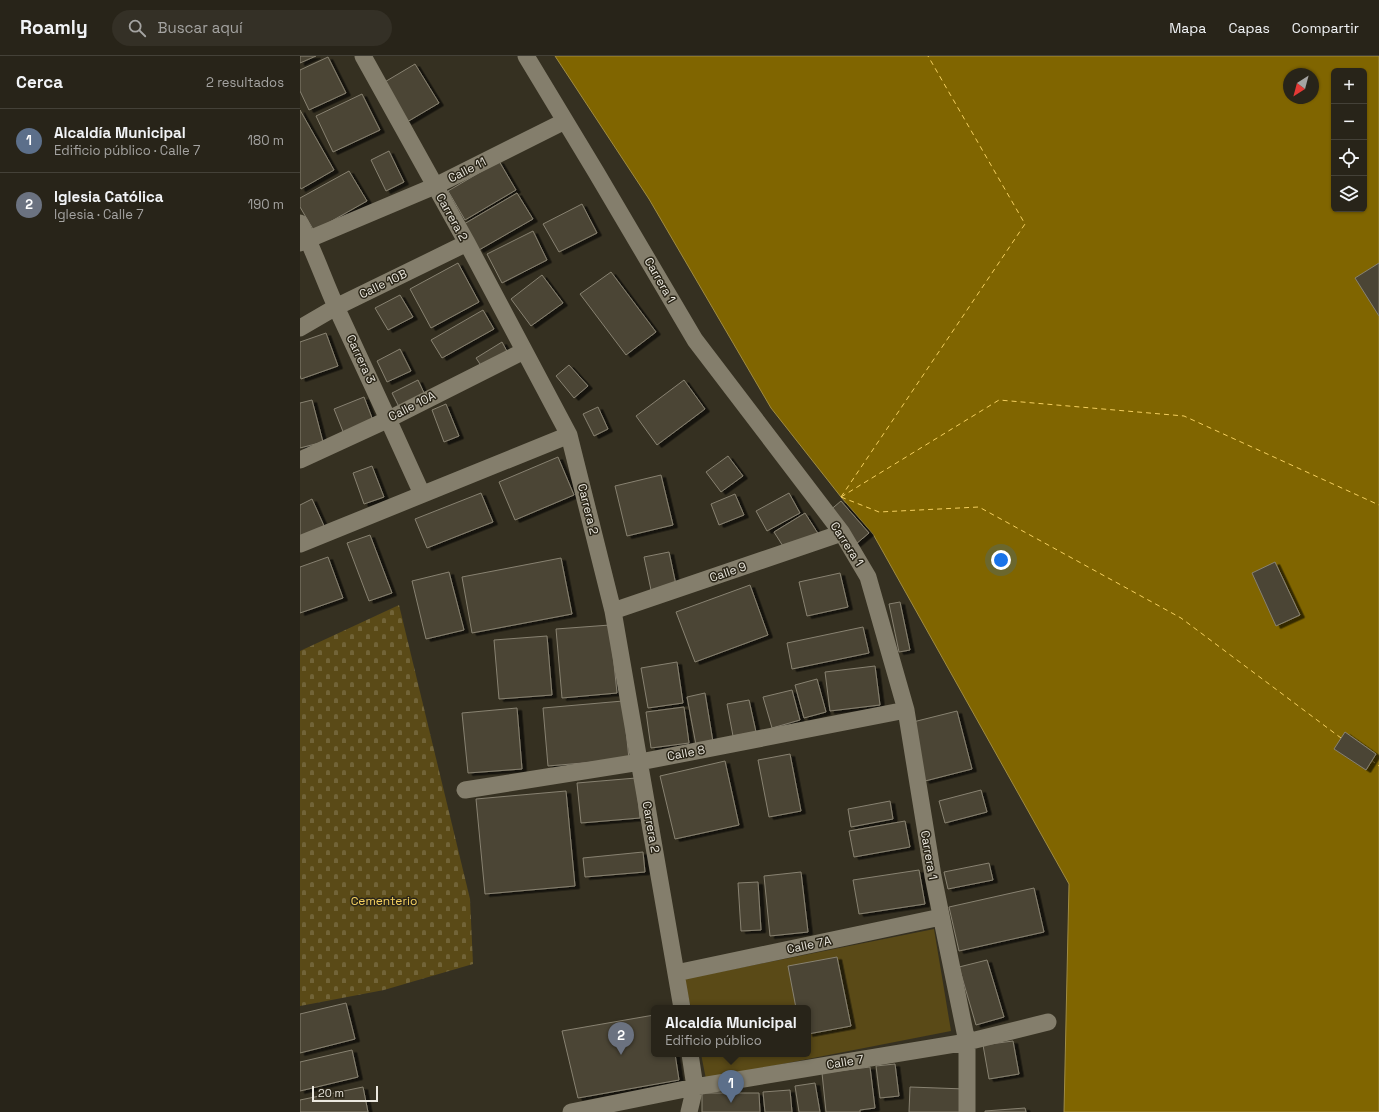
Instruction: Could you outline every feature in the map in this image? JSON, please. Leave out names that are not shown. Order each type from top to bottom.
[{"type":"street","name":"Carrera 2","points":[[363,56],[467,243],[569,435],[613,612],[682,1005]]},
{"type":"street","name":"Carrera 1","points":[[526,56],[695,340],[842,533],[868,577],[906,710],[932,876],[967,1042],[967,1112]]},
{"type":"street","name":"Calle 11","points":[[304,241],[435,186],[565,120]]},
{"type":"street","name":"Carrera 3","points":[[300,223],[304,241],[388,418],[422,494]]},
{"type":"street","name":"Calle 10B","points":[[300,328],[336,307],[467,243]]},
{"type":"street","name":"Calle 10A","points":[[300,460],[524,350]]},
{"type":"street","points":[[300,544],[569,435]]},
{"type":"street","name":"Calle 9","points":[[613,612],[842,533]]},
{"type":"street","name":"Calle 8","points":[[464,790],[640,762],[906,710]]},
{"type":"street","name":"Calle 7A","points":[[676,972],[941,917]]},
{"type":"street","name":"Calle 7","points":[[571,1112],[695,1087],[967,1042],[1048,1022]]},
{"type":"street","points":[[689,1112],[695,1087],[690,1057]]},
{"type":"green space","name":"Cementerio","points":[[399,605],[470,899],[473,964],[384,990],[300,1006],[300,651]]},
{"type":"green space","points":[[934,929],[951,1031],[706,1079],[702,1057],[811,1057],[811,1005],[690,1005],[684,979]]},
{"type":"shaded area","points":[[555,56],[1379,56],[1379,1112],[1064,1112],[1069,884],[873,534],[841,497],[771,408],[649,199]]},
{"type":"building","points":[[300,56],[316,56],[300,63]]},
{"type":"building","points":[[328,57],[346,93],[309,110],[300,91],[300,70]]},
{"type":"building","points":[[415,64],[439,103],[407,122],[383,83]]},
{"type":"building","points":[[362,94],[380,130],[333,152],[316,116]]},
{"type":"building","points":[[300,110],[334,170],[301,189],[300,187]]},
{"type":"building","points":[[389,151],[404,182],[386,191],[371,160]]},
{"type":"building","points":[[499,161],[516,190],[465,220],[448,191]]},
{"type":"building","points":[[349,171],[367,201],[314,231],[300,207],[300,198]]},
{"type":"building","points":[[517,193],[533,219],[479,250],[464,224]]},
{"type":"building","points":[[582,204],[597,233],[559,252],[543,224]]},
{"type":"building","points":[[533,231],[547,260],[502,283],[487,254]]},
{"type":"building","points":[[458,263],[479,302],[431,328],[410,289]]},
{"type":"building","points":[[1379,263],[1379,316],[1355,278]]},
{"type":"building","points":[[611,272],[656,332],[626,355],[580,294]]},
{"type":"building","points":[[542,275],[563,303],[531,326],[511,299]]},
{"type":"building","points":[[400,295],[413,317],[388,330],[375,308]]},
{"type":"building","points":[[483,310],[494,329],[442,358],[431,340]]},
{"type":"building","points":[[326,333],[338,366],[301,379],[300,342]]},
{"type":"building","points":[[502,342],[509,355],[484,370],[476,358]]},
{"type":"building","points":[[400,349],[411,371],[387,382],[377,361]]},
{"type":"building","points":[[569,365],[588,386],[574,398],[556,376]]},
{"type":"building","points":[[418,380],[426,397],[400,409],[392,393]]},
{"type":"building","points":[[684,380],[705,409],[657,445],[636,416]]},
{"type":"building","points":[[364,397],[374,423],[344,434],[334,409]]},
{"type":"building","points":[[312,400],[323,442],[300,448],[300,403]]},
{"type":"building","points":[[446,404],[459,436],[444,442],[432,410]]},
{"type":"building","points":[[598,407],[608,429],[594,436],[583,414]]},
{"type":"building","points":[[728,456],[743,476],[721,492],[706,472]]},
{"type":"building","points":[[558,457],[574,495],[515,520],[499,482]]},
{"type":"building","points":[[372,466],[384,497],[364,504],[353,473]]},
{"type":"building","points":[[661,475],[673,525],[627,536],[615,486]]},
{"type":"building","points":[[481,493],[493,522],[427,548],[415,519]]},
{"type":"building","points":[[789,493],[800,513],[767,531],[756,511]]},
{"type":"building","points":[[735,494],[744,515],[719,525],[711,504]]},
{"type":"building","points":[[312,499],[325,528],[300,540],[300,505]]},
{"type":"building","points":[[841,501],[869,533],[856,544],[828,512]]},
{"type":"building","points":[[805,513],[819,535],[788,554],[774,532]]},
{"type":"building","points":[[370,535],[392,593],[369,601],[347,543]]},
{"type":"building","points":[[669,552],[676,585],[651,590],[644,557]]},
{"type":"building","points":[[328,557],[343,598],[300,613],[300,567]]},
{"type":"building","points":[[561,558],[572,614],[472,633],[462,577]]},
{"type":"building","points":[[1275,562],[1300,615],[1276,626],[1252,573]]},
{"type":"building","points":[[449,572],[464,630],[426,639],[412,581]]},
{"type":"building","points":[[840,573],[848,607],[807,616],[799,582]]},
{"type":"building","points":[[750,585],[768,635],[695,662],[676,612]]},
{"type":"building","points":[[900,602],[910,650],[899,652],[889,604]]},
{"type":"building","points":[[610,625],[617,693],[562,698],[556,629]]},
{"type":"building","points":[[863,627],[869,653],[792,669],[787,643]]},
{"type":"building","points":[[547,636],[552,695],[499,699],[494,640]]},
{"type":"building","points":[[677,662],[683,703],[648,708],[641,668]]},
{"type":"building","points":[[875,666],[880,705],[830,711],[825,672]]},
{"type":"building","points":[[817,679],[826,712],[804,718],[795,685]]},
{"type":"building","points":[[792,690],[800,720],[772,728],[763,697]]},
{"type":"building","points":[[705,693],[713,742],[696,745],[687,697]]},
{"type":"building","points":[[749,700],[756,732],[733,736],[727,704]]},
{"type":"building","points":[[623,701],[629,759],[548,766],[543,708]]},
{"type":"building","points":[[684,707],[689,743],[651,748],[646,712]]},
{"type":"building","points":[[517,708],[522,769],[468,773],[462,713]]},
{"type":"building","points":[[957,711],[972,769],[925,781],[909,723]]},
{"type":"building","points":[[1345,732],[1376,754],[1366,770],[1334,749]]},
{"type":"building","points":[[790,754],[801,811],[769,817],[758,760]]},
{"type":"building","points":[[725,761],[739,825],[675,839],[660,776]]},
{"type":"building","points":[[636,778],[640,818],[581,823],[577,783]]},
{"type":"building","points":[[981,790],[987,812],[945,823],[939,801]]},
{"type":"building","points":[[566,791],[575,886],[485,894],[476,799]]},
{"type":"building","points":[[890,801],[893,819],[851,827],[848,809]]},
{"type":"building","points":[[905,821],[910,847],[854,857],[849,831]]},
{"type":"building","points":[[643,852],[645,872],[585,877],[583,858]]},
{"type":"building","points":[[989,863],[993,880],[948,889],[944,872]]},
{"type":"building","points":[[919,870],[925,904],[859,914],[853,880]]},
{"type":"building","points":[[801,872],[808,932],[770,936],[764,876]]},
{"type":"building","points":[[758,882],[761,930],[741,931],[738,883]]},
{"type":"building","points":[[1034,888],[1044,932],[959,951],[949,907]]},
{"type":"building","points":[[837,957],[851,1026],[811,1033],[811,1005],[795,1005],[788,966]]},
{"type":"building","points":[[987,960],[1004,1017],[976,1025],[959,967]]},
{"type":"building","points":[[346,1003],[355,1039],[300,1053],[300,1014]]},
{"type":"building","points":[[651,1016],[651,1057],[675,1057],[679,1080],[578,1098],[562,1031]]},
{"type":"building","points":[[1013,1041],[1019,1074],[989,1079],[983,1045]]},
{"type":"building","points":[[352,1050],[358,1077],[300,1091],[300,1062]]},
{"type":"building","points":[[895,1064],[899,1096],[880,1098],[876,1066]]},
{"type":"building","points":[[870,1067],[875,1108],[860,1110],[860,1112],[826,1112],[822,1073]]},
{"type":"building","points":[[815,1083],[820,1112],[799,1112],[795,1086]]},
{"type":"building","points":[[363,1087],[368,1112],[300,1112],[300,1100]]},
{"type":"building","points":[[910,1087],[965,1089],[964,1112],[909,1112]]},
{"type":"building","points":[[790,1090],[792,1112],[765,1112],[763,1092]]},
{"type":"building","points":[[702,1093],[759,1093],[760,1112],[702,1112]]},
{"type":"building","points":[[1025,1108],[1026,1112],[985,1112],[985,1111]]},
{"type":"ferry route","points":[[841,497],[1025,224],[928,56]]},
{"type":"ferry route","points":[[841,497],[999,400],[1184,416],[1379,505]]},
{"type":"ferry route","points":[[841,497],[879,512],[979,507],[1181,618],[1341,738]]},
{"type":"ferry route","points":[[1371,760],[1379,766]]},
{"type":"place","name":"Iglesia Católica","points":[[621,1055]]},
{"type":"place","name":"Alcaldía Municipal","points":[[731,1103]]}]
